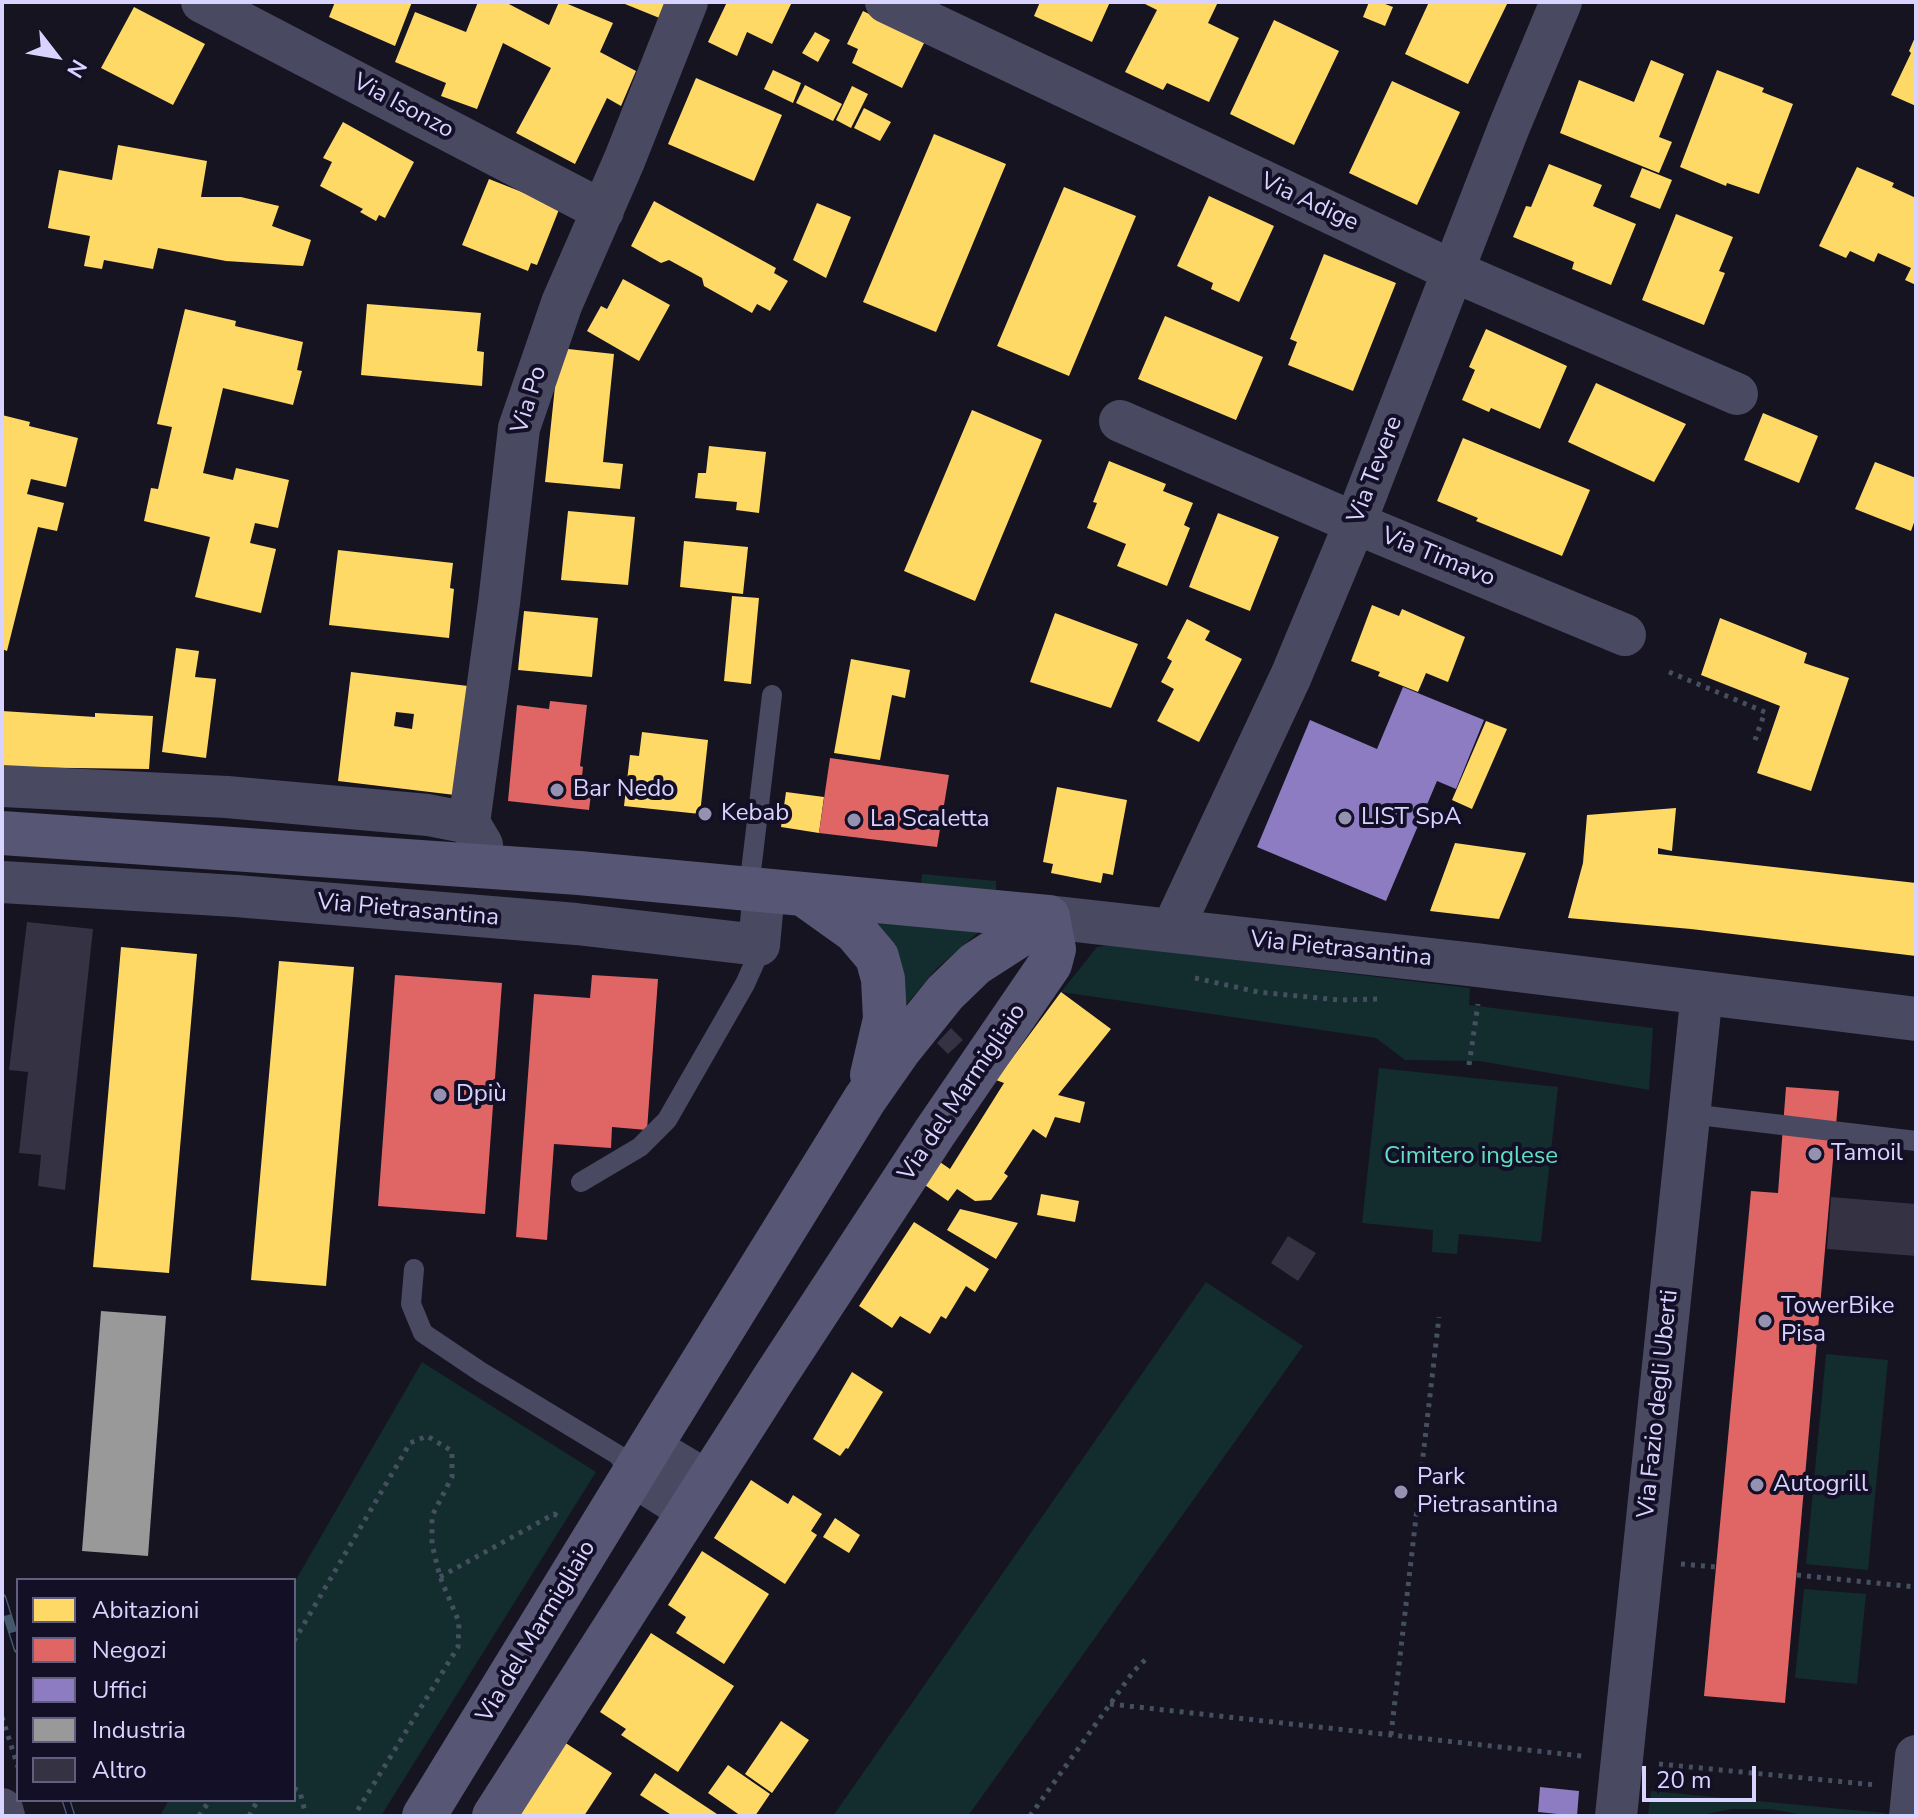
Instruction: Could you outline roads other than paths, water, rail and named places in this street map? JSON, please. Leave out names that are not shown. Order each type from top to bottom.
[{"type":"main road","name":"Via Pietrasantina","points":[[2,833],[579,873],[1048,917]]},
{"type":"main road","name":"Via del Marmigliaio","points":[[772,891],[838,916],[869,945],[877,957],[883,979],[885,1019],[865,1099]]},
{"type":"main road","name":"Via del Marmigliaio","points":[[424,1816],[865,1099],[900,1049],[959,979],[1004,944],[1048,917],[1054,949],[1050,964],[935,1132],[494,1816]]},
{"type":"street","name":"Via Isonzo","points":[[202,2],[603,211]]},
{"type":"street","name":"Via Po","points":[[469,823],[519,428],[562,303],[603,211],[687,2]]},
{"type":"street","name":"Via Adige","points":[[886,2],[1453,271],[1737,394]]},
{"type":"street","name":"Via Tevere","points":[[1172,930],[1291,676],[1355,523],[1561,2]]},
{"type":"street","name":"Via Timavo","points":[[1120,421],[1625,635]]},
{"type":"street","points":[[2,786],[227,797],[428,815],[469,823],[496,867]]},
{"type":"street","points":[[576,924],[579,873]]},
{"type":"street","name":"Via Pietrasantina","points":[[2,882],[236,896],[576,924],[759,945]]},
{"type":"street","points":[[759,945],[772,891]]},
{"type":"street","name":"Via Pietrasantina","points":[[1048,917],[1916,1019]]},
{"type":"street","name":"Via Fazio degli Uberti","points":[[1616,1816],[1702,992]]},
{"type":"street","points":[[641,1461],[698,1496]]},
{"type":"street","points":[[2,1809],[4,1816]]},
{"type":"lane","points":[[772,695],[772,891]]},
{"type":"lane","points":[[581,1182],[640,1147],[667,1120],[745,984],[758,955],[759,945]]},
{"type":"lane","points":[[1690,1114],[1916,1141]]},
{"type":"lane","points":[[414,1269],[411,1304],[423,1333],[618,1455],[641,1461]]},
{"type":"railway","points":[[2,1598],[16,1643]]},
{"type":"railway","points":[[67,1802],[71,1816]]},
{"type":"place","name":"Bar Nedo","points":[[557,790]]},
{"type":"place","name":"Kebab","points":[[705,814]]},
{"type":"place","name":"LIST SpA","points":[[1345,818]]},
{"type":"place","name":"La Scaletta","points":[[854,820]]},
{"type":"place","name":"Dpiù","points":[[440,1095]]},
{"type":"place","name":"Tamoil","points":[[1815,1154]]},
{"type":"place","name":"TowerBike Pisa","points":[[1765,1321]]},
{"type":"place","name":"Autogrill","points":[[1757,1485]]},
{"type":"place","name":"Park Pietrasantina","points":[[1401,1492]]},
{"type":"park label","name":"Cimitero inglese","points":[[1471,1157]]}]
